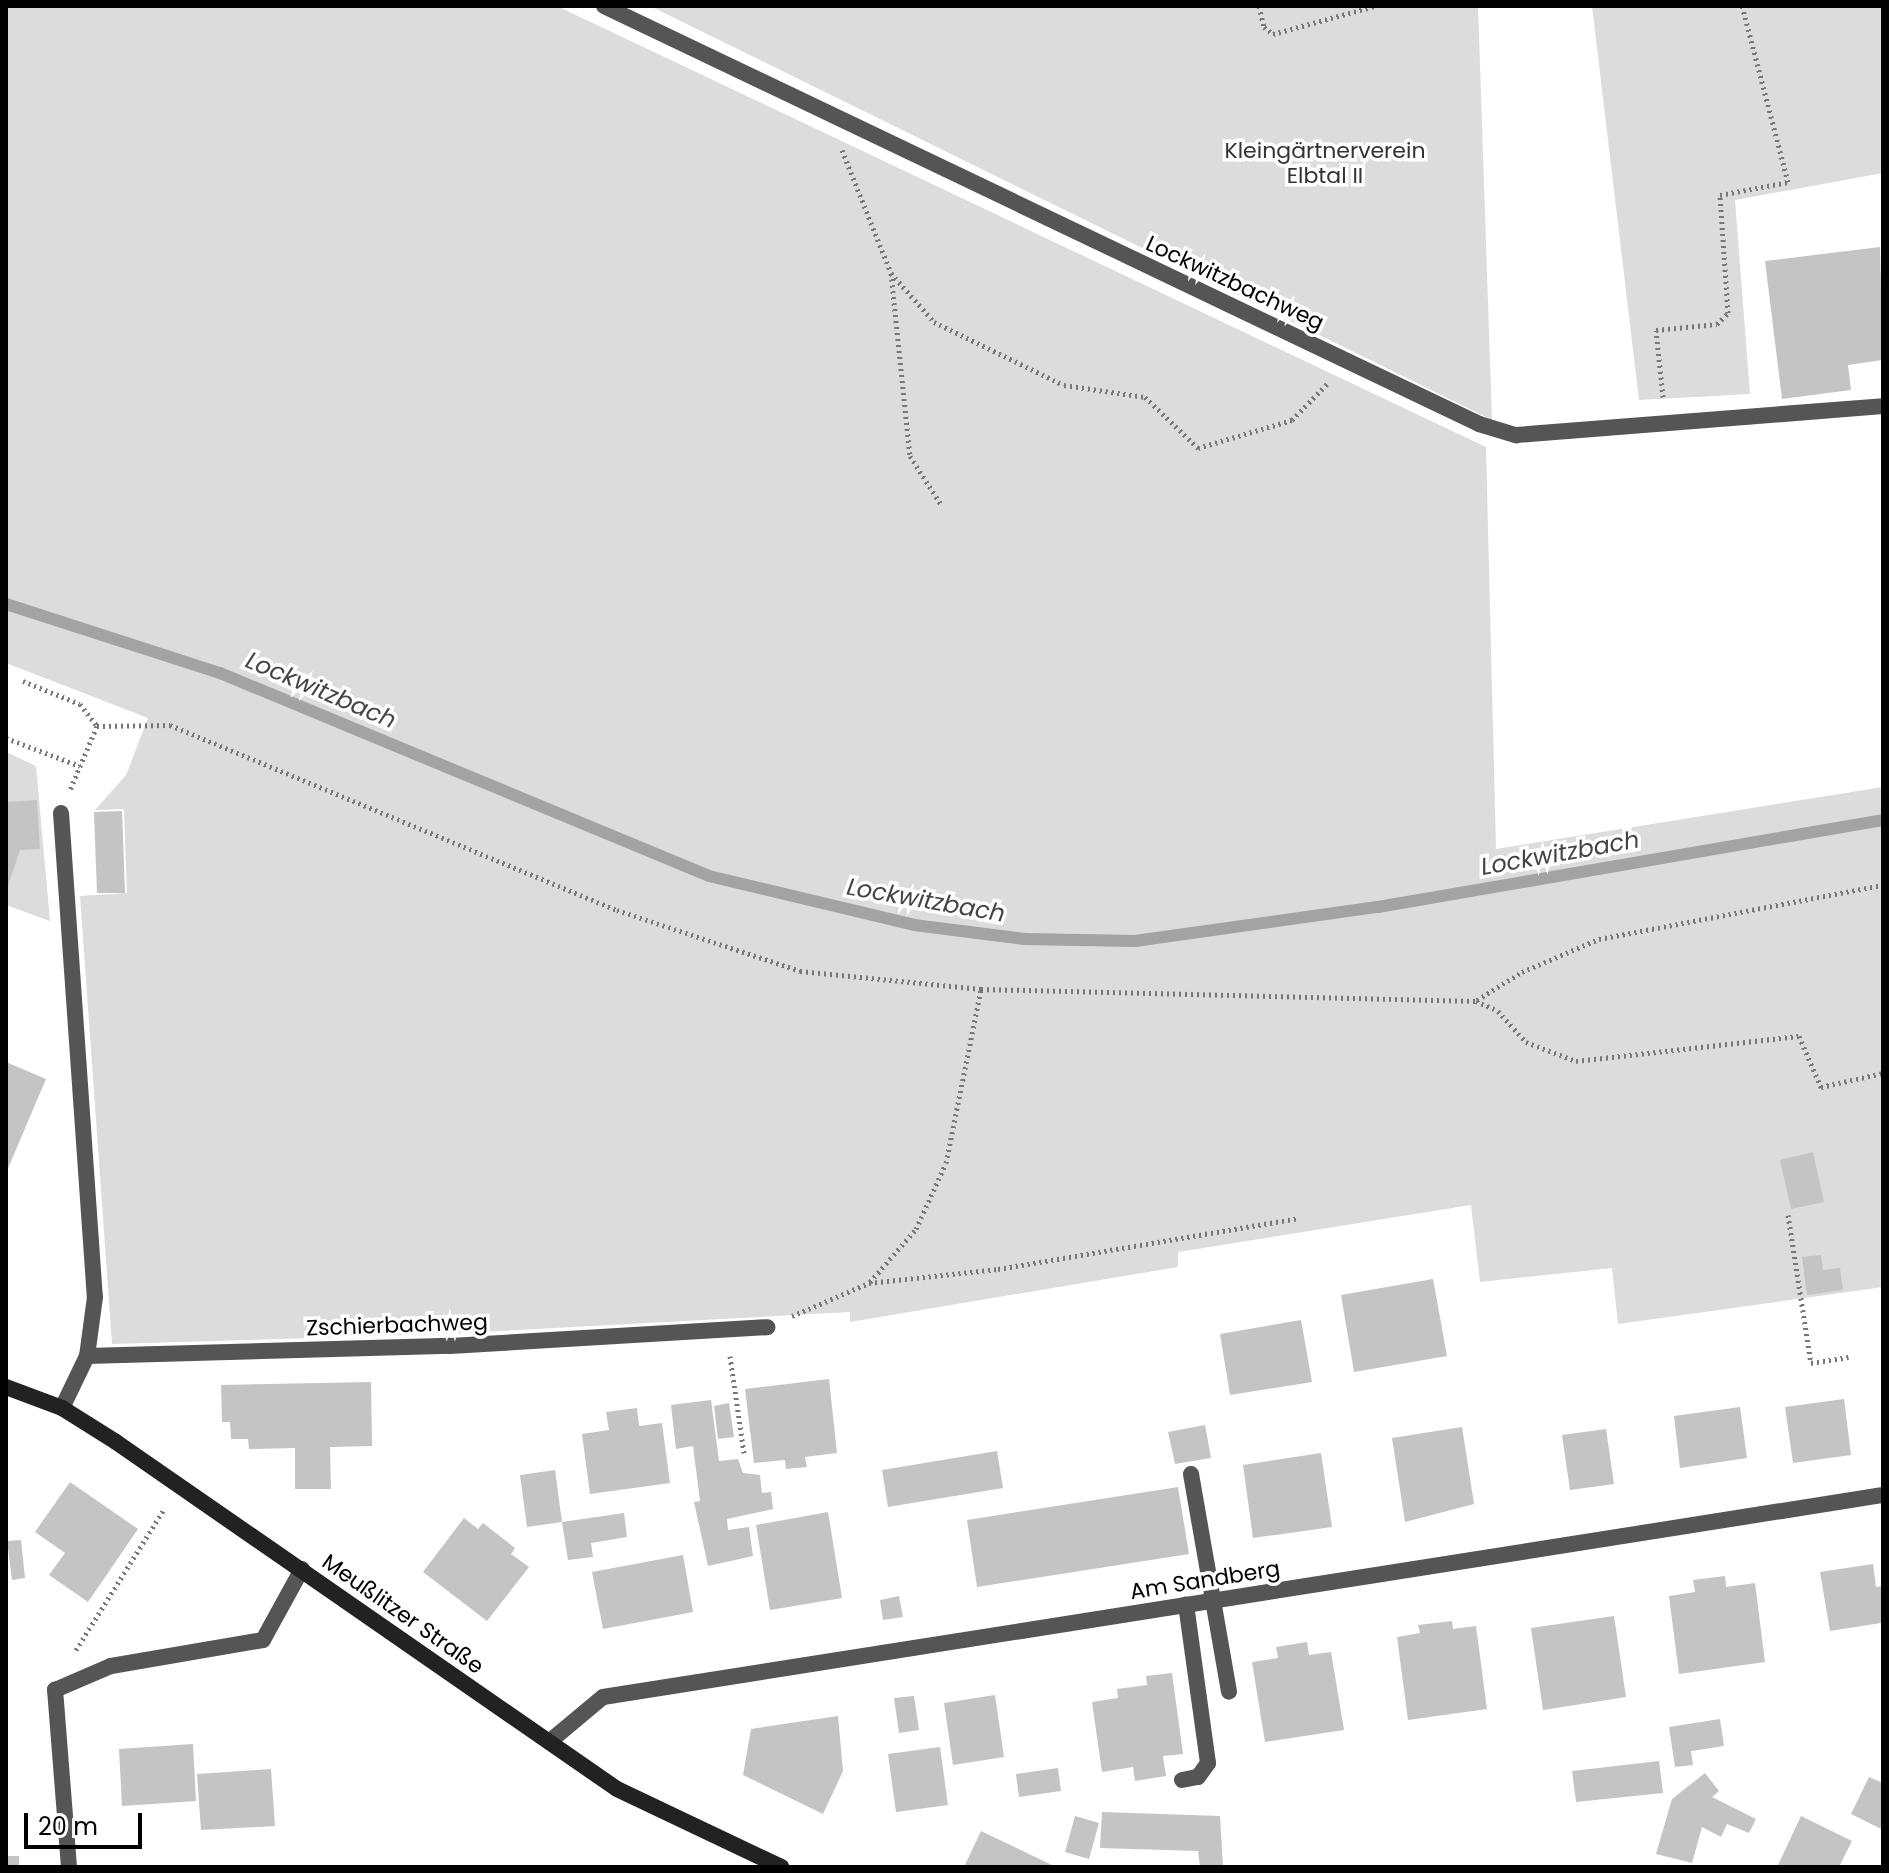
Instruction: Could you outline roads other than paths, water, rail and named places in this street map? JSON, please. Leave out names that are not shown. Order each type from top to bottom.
[{"type":"street","name":"Lockwitzbachweg","points":[[604,6],[1479,424],[1516,435],[1666,426],[1883,406]]},
{"type":"street","points":[[61,813],[95,1297],[87,1356],[62,1408]]},
{"type":"street","name":"Zschierbachweg","points":[[87,1356],[450,1346],[767,1327]]},
{"type":"street","name":"Meußlitzer Straße","points":[[6,1387],[62,1408],[302,1569],[617,1789],[781,1867]]},
{"type":"street","points":[[1191,1474],[1229,1692]]},
{"type":"street","name":"Am Sandberg","points":[[549,1742],[603,1697],[1883,1495]]},
{"type":"street","points":[[69,1867],[55,1690],[111,1666],[263,1640],[302,1569]]},
{"type":"street","points":[[1182,1780],[1198,1777],[1208,1763],[1186,1605]]},
{"type":"waterway","name":"Lockwitzbach","points":[[6,604],[220,673],[709,876],[914,925],[1025,939],[1135,941],[1378,907],[1883,820]]},
{"type":"park label","name":"Kleingärtnerverein Elbtal II","points":[[1325,162]]}]
